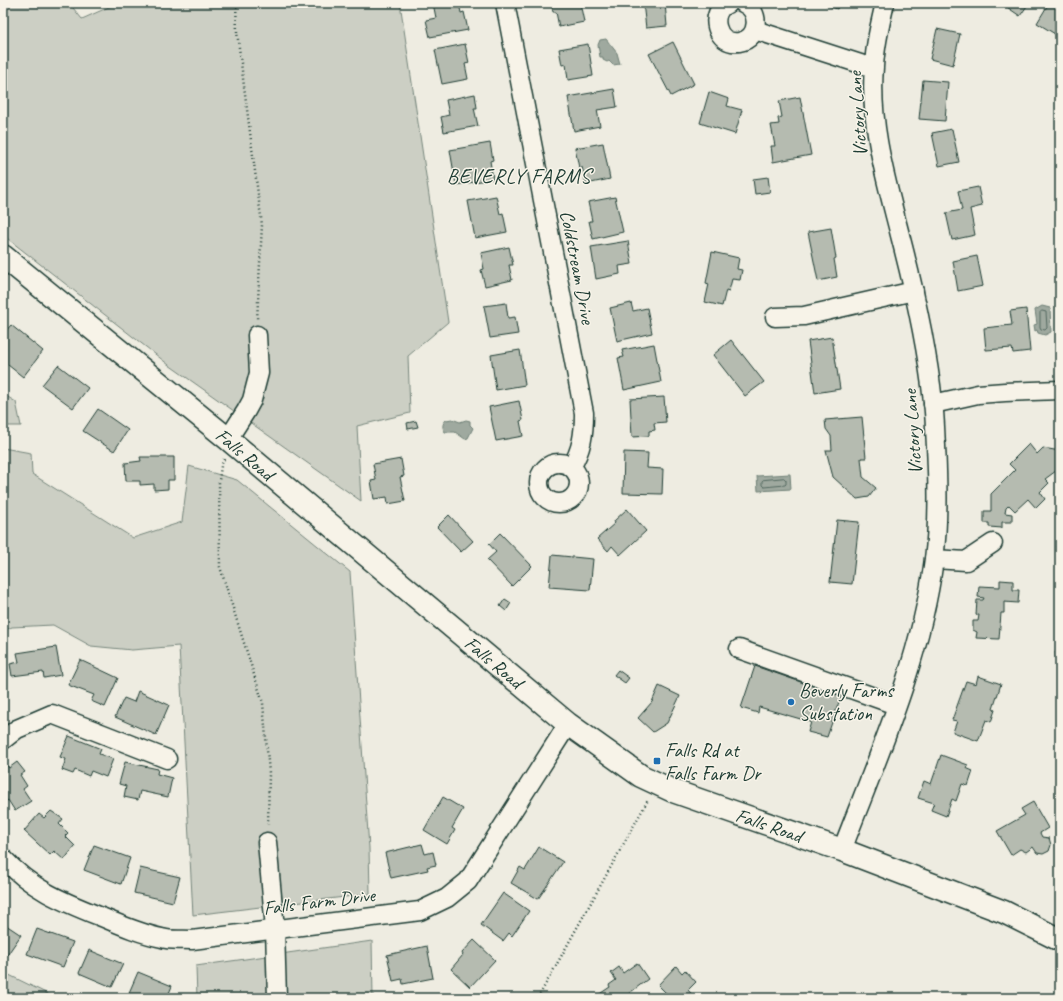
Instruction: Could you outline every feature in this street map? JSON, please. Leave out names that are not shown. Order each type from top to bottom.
[{"type":"main road","name":"Falls Road","points":[[3,256],[228,439],[568,724],[641,776],[658,785],[842,850],[1004,912],[1060,940]]},
{"type":"street","name":"Coldstream Drive","points":[[505,3],[584,413],[584,434],[580,452],[571,467]]},
{"type":"street","points":[[729,3],[721,8],[716,21],[720,34],[725,39],[732,42],[746,40],[755,30],[757,23],[756,16],[752,10],[743,3]]},
{"type":"street","name":"Victory Lane","points":[[842,850],[882,747],[912,659],[924,614],[934,559],[937,522],[938,484],[934,404],[914,291],[886,184],[874,110],[874,68],[879,27],[885,3]]},
{"type":"street","points":[[755,30],[874,68]]},
{"type":"street","points":[[775,317],[804,316],[914,291]]},
{"type":"street","points":[[228,439],[252,400],[259,373],[257,335]]},
{"type":"street","points":[[934,404],[978,394],[1060,390]]},
{"type":"street","points":[[934,559],[966,561],[993,543]]},
{"type":"street","points":[[740,649],[896,706]]},
{"type":"street","points":[[3,740],[17,729],[52,714],[167,759]]},
{"type":"street","name":"Falls Farm Drive","points":[[3,858],[16,872],[39,889],[68,904],[135,931],[163,939],[192,940],[420,911],[447,898],[468,881],[568,724]]},
{"type":"street","points":[[267,842],[275,929],[277,998]]},
{"type":"path","points":[[236,3],[237,32],[262,225],[257,335]]},
{"type":"path","points":[[219,481],[220,566],[263,702],[269,773],[267,842]]},
{"type":"path","points":[[538,998],[626,842],[649,797]]},
{"type":"shaded area","points":[[3,3],[69,3],[82,19],[118,3],[400,3],[448,322],[408,356],[410,413],[357,426],[361,501],[169,365],[3,235]]},
{"type":"shaded area","points":[[3,394],[16,402],[21,426],[3,426]]},
{"type":"shaded area","points":[[3,448],[31,453],[32,474],[133,538],[182,522],[189,466],[237,480],[350,572],[369,848],[370,894],[193,915],[179,646],[132,650],[91,646],[53,625],[12,627],[3,631]]},
{"type":"shaded area","points":[[1060,648],[1060,684],[1057,681],[1055,652]]},
{"type":"shaded area","points":[[372,941],[373,998],[197,998],[196,966]]},
{"type":"shaded area","points":[[3,972],[56,998],[3,998]]},
{"type":"water","points":[[606,39],[617,53],[620,64],[613,65],[609,61],[607,62],[603,60],[603,57],[600,57],[598,45],[600,40]]},
{"type":"water","points":[[1042,306],[1050,308],[1051,332],[1045,335],[1038,333],[1037,330],[1035,331],[1034,325],[1037,324],[1035,310]]},
{"type":"water","points":[[452,419],[460,422],[466,420],[470,421],[470,425],[473,428],[468,438],[465,439],[455,432],[445,432],[443,424],[446,420]]},
{"type":"water","points":[[790,474],[791,489],[758,491],[757,476]]},
{"type":"building","points":[[433,3],[459,3],[461,13],[464,12],[468,30],[430,37],[426,20],[436,18]]},
{"type":"building","points":[[551,3],[580,3],[584,22],[559,27],[556,12],[553,12]]},
{"type":"building","points":[[643,3],[665,3],[667,26],[646,28]]},
{"type":"building","points":[[821,3],[840,3],[837,9]]},
{"type":"building","points":[[1001,3],[1029,3],[1020,16]]},
{"type":"building","points":[[1049,3],[1052,3],[1060,8],[1060,37],[1037,23]]},
{"type":"building","points":[[937,29],[960,34],[953,65],[930,59]]},
{"type":"building","points":[[673,42],[694,84],[671,96],[649,54]]},
{"type":"building","points":[[465,44],[469,63],[465,64],[468,79],[442,84],[435,50]]},
{"type":"building","points":[[588,44],[593,76],[568,80],[566,64],[562,65],[559,49]]},
{"type":"building","points":[[923,80],[948,82],[945,121],[919,119]]},
{"type":"building","points":[[614,89],[617,107],[597,110],[600,126],[574,131],[568,97]]},
{"type":"building","points":[[709,92],[729,99],[727,106],[742,110],[735,134],[700,123]]},
{"type":"building","points":[[475,94],[477,108],[474,108],[478,126],[444,132],[441,117],[449,115],[446,100]]},
{"type":"building","points":[[800,97],[811,155],[773,162],[771,146],[775,146],[771,125],[779,124],[778,118],[782,117],[779,101]]},
{"type":"building","points":[[952,129],[959,162],[939,166],[932,133]]},
{"type":"building","points":[[490,143],[493,160],[490,161],[493,179],[456,185],[450,150]]},
{"type":"building","points":[[603,143],[610,179],[586,184],[582,167],[579,168],[575,148]]},
{"type":"building","points":[[768,177],[770,192],[755,194],[753,179]]},
{"type":"building","points":[[978,187],[982,206],[970,209],[975,235],[952,240],[946,213],[962,210],[958,191]]},
{"type":"building","points":[[496,196],[500,214],[503,213],[507,232],[475,238],[468,201]]},
{"type":"building","points":[[615,197],[623,232],[593,239],[589,221],[592,221],[588,202]]},
{"type":"building","points":[[831,228],[836,258],[834,259],[837,277],[818,281],[808,232]]},
{"type":"building","points":[[628,241],[632,264],[619,266],[620,274],[596,279],[591,247]]},
{"type":"building","points":[[509,247],[513,265],[509,265],[512,280],[485,286],[481,270],[484,269],[481,253]]},
{"type":"building","points":[[712,252],[739,258],[737,269],[742,270],[740,280],[732,279],[729,291],[726,290],[722,306],[705,302],[709,284],[706,283]]},
{"type":"building","points":[[977,256],[983,286],[958,291],[953,261]]},
{"type":"building","points":[[506,303],[508,318],[515,317],[518,334],[490,338],[484,306]]},
{"type":"building","points":[[631,303],[633,311],[647,308],[652,333],[617,341],[610,308]]},
{"type":"building","points":[[1026,309],[1030,351],[1013,353],[1012,348],[986,350],[984,328],[1012,325],[1010,311]]},
{"type":"building","points":[[11,325],[43,351],[23,377],[3,361],[3,352],[6,348],[3,345],[3,334]]},
{"type":"building","points":[[832,337],[840,389],[815,393],[808,341]]},
{"type":"building","points":[[731,340],[764,382],[745,396],[713,355]]},
{"type":"building","points":[[654,344],[661,382],[624,390],[618,358],[624,357],[622,350]]},
{"type":"building","points":[[520,350],[525,385],[496,390],[491,355]]},
{"type":"building","points":[[58,365],[88,388],[73,408],[42,385]]},
{"type":"building","points":[[664,397],[666,422],[654,423],[655,430],[649,431],[649,436],[632,437],[630,399]]},
{"type":"building","points":[[519,401],[523,420],[520,421],[523,436],[496,441],[489,407]]},
{"type":"building","points":[[98,409],[128,430],[114,451],[83,431]]},
{"type":"building","points":[[862,417],[866,458],[861,458],[863,477],[876,488],[869,497],[857,499],[833,477],[826,450],[832,450],[831,436],[826,429],[825,420]]},
{"type":"building","points":[[416,421],[418,427],[408,429],[407,423]]},
{"type":"building","points":[[1029,444],[1037,454],[1043,448],[1060,451],[1060,468],[1045,479],[1049,483],[1040,492],[1045,499],[1036,508],[1028,499],[1015,511],[1009,505],[1006,508],[1005,513],[1012,514],[1012,522],[1002,522],[1002,528],[989,527],[989,523],[984,523],[984,511],[991,511],[991,494],[1015,470],[1009,464]]},
{"type":"building","points":[[624,452],[648,453],[647,468],[663,469],[662,494],[623,493]]},
{"type":"building","points":[[140,457],[174,457],[174,480],[168,480],[168,489],[154,490],[154,484],[140,485],[140,481],[126,481],[125,463],[141,461]]},
{"type":"building","points":[[401,459],[404,476],[400,477],[405,501],[388,504],[387,497],[374,499],[371,481],[376,480],[373,464]]},
{"type":"building","points":[[627,509],[646,531],[620,555],[612,546],[608,551],[597,539],[615,523],[614,521]]},
{"type":"building","points":[[449,515],[473,541],[461,552],[437,527]]},
{"type":"building","points":[[837,520],[859,522],[852,584],[830,582]]},
{"type":"building","points":[[500,533],[532,566],[512,586],[487,560],[496,552],[489,544]]},
{"type":"building","points":[[552,555],[593,559],[590,590],[549,587]]},
{"type":"building","points":[[1000,580],[1013,581],[1013,590],[1019,590],[1018,603],[1004,602],[1004,613],[1001,613],[999,639],[976,638],[977,632],[973,630],[973,621],[978,621],[979,615],[976,615],[977,600],[983,600],[984,598],[978,597],[979,586],[1000,587]]},
{"type":"building","points":[[505,599],[511,603],[506,611],[500,606]]},
{"type":"building","points":[[56,647],[61,675],[44,678],[43,672],[12,676],[10,664],[19,662],[17,653]]},
{"type":"building","points":[[80,660],[118,678],[105,707],[91,701],[94,695],[68,685]]},
{"type":"building","name":"Beverly Farms Substation","points":[[755,666],[841,696],[827,737],[808,732],[811,722],[759,707],[758,713],[741,708]]},
{"type":"building","points":[[618,670],[629,678],[625,683],[614,675]]},
{"type":"building","points":[[978,676],[1001,684],[993,709],[995,710],[991,722],[986,720],[978,741],[953,732],[957,721],[952,720],[966,681],[976,684]]},
{"type":"building","points":[[659,686],[680,696],[667,723],[653,732],[638,718],[652,702]]},
{"type":"building","points":[[138,691],[169,705],[156,735],[115,717],[124,698],[134,702]]},
{"type":"building","points":[[69,736],[101,749],[99,754],[113,759],[106,777],[91,771],[89,776],[75,770],[73,774],[62,770],[66,759],[60,757]]},
{"type":"building","points":[[941,755],[968,765],[966,768],[973,771],[968,786],[962,784],[956,801],[952,799],[946,816],[931,810],[934,803],[918,798],[924,781],[931,784]]},
{"type":"building","points":[[3,761],[9,768],[17,762],[25,772],[20,775],[27,786],[23,789],[31,801],[15,811],[8,800],[4,803],[3,801]]},
{"type":"building","points":[[125,762],[158,769],[157,774],[172,778],[168,797],[140,791],[138,800],[124,797],[126,786],[119,784]]},
{"type":"building","points":[[443,797],[463,809],[452,828],[455,830],[447,844],[424,830]]},
{"type":"building","points":[[1033,802],[1048,828],[1040,833],[1042,837],[1049,838],[1051,845],[1049,851],[1043,854],[1037,853],[1033,847],[1026,852],[1020,849],[1011,855],[997,831],[1025,815],[1021,809]]},
{"type":"building","points":[[51,811],[63,819],[59,824],[68,833],[65,836],[75,846],[64,860],[54,851],[50,855],[24,831],[39,814],[44,818]]},
{"type":"building","points":[[422,844],[425,854],[433,852],[436,865],[427,867],[428,870],[391,878],[385,853]]},
{"type":"building","points":[[94,845],[130,858],[121,884],[84,870]]},
{"type":"building","points":[[539,847],[563,862],[538,899],[511,883],[520,867],[525,870]]},
{"type":"building","points":[[140,868],[180,877],[173,902],[134,893]]},
{"type":"building","points":[[503,893],[529,911],[512,936],[509,933],[503,941],[481,925]]},
{"type":"building","points":[[3,923],[21,935],[3,961]]},
{"type":"building","points":[[37,929],[73,942],[63,967],[27,954]]},
{"type":"building","points":[[474,940],[495,960],[470,987],[451,969],[463,955],[462,953]]},
{"type":"building","points":[[427,946],[433,978],[403,984],[402,979],[393,981],[387,955]]},
{"type":"building","points":[[89,950],[123,964],[112,987],[79,973]]},
{"type":"building","points":[[637,963],[648,979],[623,998],[600,998],[598,995],[610,987],[609,985],[616,980],[611,973],[619,967],[623,973]]},
{"type":"building","points":[[676,966],[682,973],[685,970],[696,982],[688,990],[695,998],[671,998],[658,985]]},
{"type":"building","points":[[138,972],[172,986],[167,998],[136,998],[128,995]]},
{"type":"place","name":"Beverly Farms Substation","points":[[791,702]]},
{"type":"place","name":"Falls Rd at Falls Farm Dr","points":[[657,761]]},
{"type":"district","name":"BEVERLY FARMS","points":[[519,176]]}]
